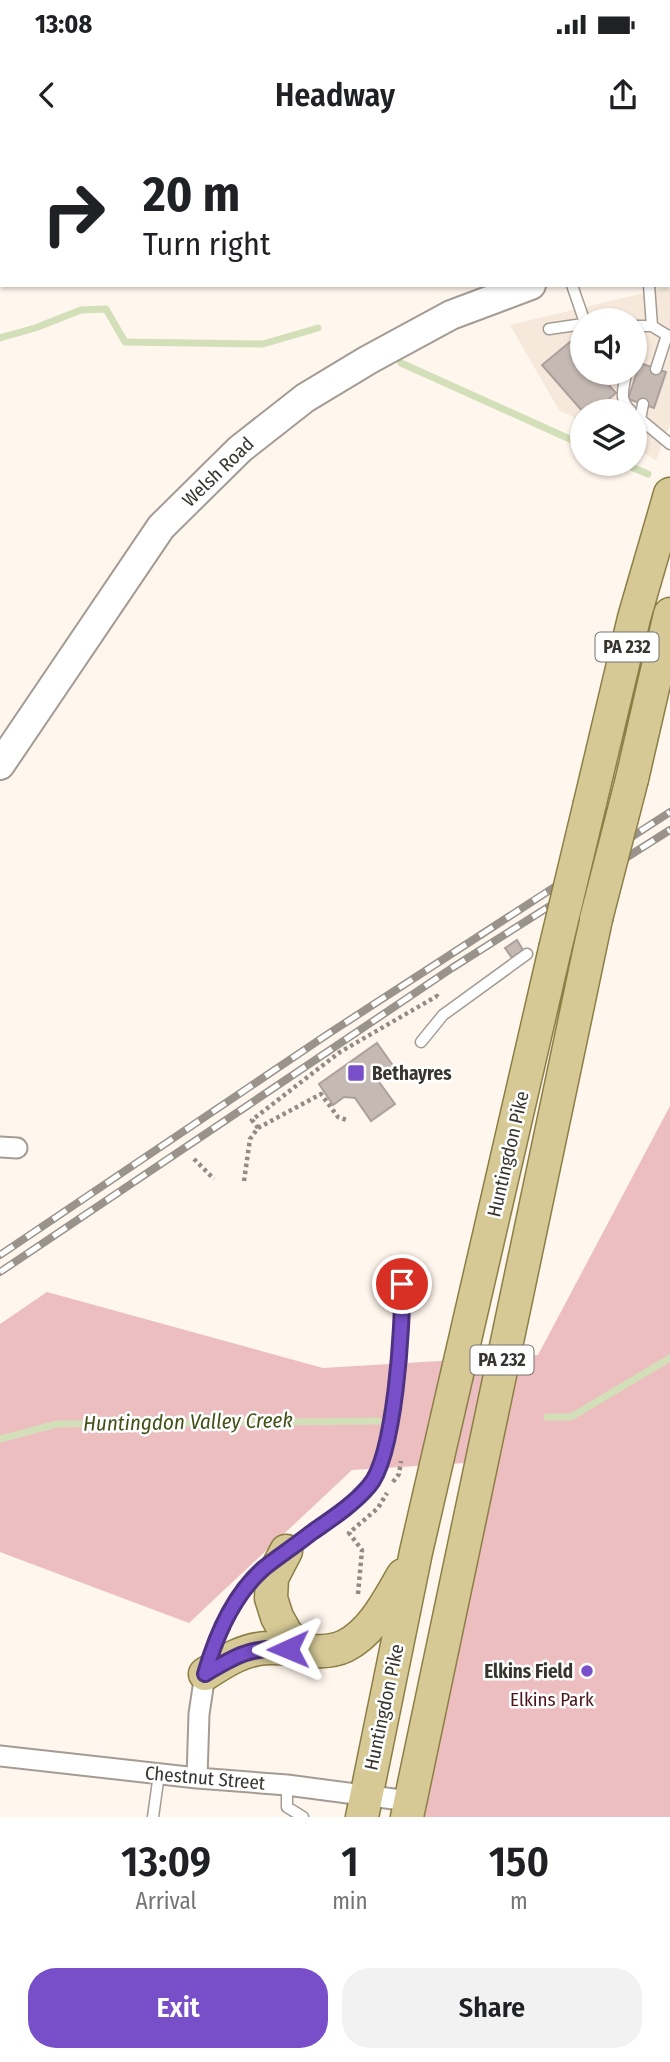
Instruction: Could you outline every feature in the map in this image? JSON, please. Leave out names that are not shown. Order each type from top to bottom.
[{"type":"main road","name":"Welsh Road","points":[[0,765],[161,527],[240,449],[305,398],[368,360],[451,316],[526,287]]},
{"type":"main road","name":"Huntingdon Pike","points":[[364,1806],[541,952],[590,803],[634,618],[670,494]]},
{"type":"main road","name":"Huntingdon Pike","points":[[408,1809],[596,919],[670,614]]},
{"type":"main road","points":[[646,719],[670,666]]},
{"type":"main road","points":[[286,1552],[272,1578],[271,1598],[287,1635],[307,1650]]},
{"type":"main road","points":[[205,1674],[230,1658],[252,1650],[269,1647],[329,1651],[346,1645],[380,1614],[416,1552]]},
{"type":"street","points":[[197,1778],[199,1714],[205,1674]]},
{"type":"street","name":"Chestnut Street","points":[[0,1756],[287,1785],[364,1806],[408,1809]]},
{"type":"lane","points":[[573,287],[579,308]]},
{"type":"lane","points":[[649,287],[652,326]]},
{"type":"lane","points":[[549,329],[570,325]]},
{"type":"lane","points":[[647,326],[652,326],[668,336],[656,369]]},
{"type":"lane","points":[[647,425],[670,444]]},
{"type":"lane","points":[[421,1042],[443,1015],[541,952]]},
{"type":"lane","points":[[205,1674],[215,1640],[230,1612],[262,1570],[341,1511],[370,1486],[381,1468],[387,1446],[403,1316],[402,1284]]},
{"type":"lane","points":[[152,1817],[159,1774]]},
{"type":"lane","points":[[287,1785],[287,1807],[303,1817]]},
{"type":"path","points":[[258,1128],[252,1120],[340,1052],[437,996]]},
{"type":"path","points":[[244,1181],[250,1139],[258,1128],[321,1094],[338,1117],[347,1120]]},
{"type":"path","points":[[194,1159],[214,1179]]},
{"type":"shaded area","points":[[670,287],[670,425],[656,460],[647,455],[647,399],[570,399],[570,416],[559,410],[510,325],[570,311],[570,385],[647,385],[647,308],[582,308]]},
{"type":"green space","name":"Elkins Park","points":[[670,1106],[670,1817],[407,1817],[480,1462],[352,1470],[189,1623],[0,1552],[0,1324],[47,1292],[323,1368],[538,1355]]},
{"type":"building","points":[[570,342],[570,385],[609,385],[616,393],[609,399],[572,399],[542,365]]},
{"type":"building","points":[[647,365],[666,372],[654,408],[647,406],[647,399],[628,399],[633,385],[647,385]]},
{"type":"building","points":[[517,940],[523,950],[512,958],[505,948]]},
{"type":"building","name":"Bethayres","points":[[377,1043],[394,1067],[377,1079],[395,1104],[371,1121],[355,1098],[344,1097],[333,1105],[319,1084]]},
{"type":"waterway","points":[[0,338],[81,310],[106,309],[125,342],[263,344],[318,328]]},
{"type":"waterway","points":[[401,363],[570,439]]},
{"type":"waterway","name":"Huntingdon Valley Creek","points":[[547,1417],[571,1417],[670,1358]]},
{"type":"waterway","name":"Huntingdon Valley Creek","points":[[0,1439],[57,1424],[378,1421]]},
{"type":"railway","points":[[0,1255],[328,1034],[670,812]]},
{"type":"railway","points":[[0,1272],[452,968],[670,830]]},
{"type":"place","name":"Bethayres","points":[[356,1073]]},
{"type":"place","name":"Elkins Field","points":[[587,1671]]},
{"type":"route","points":[[288,1649],[269,1647],[252,1650],[230,1658],[205,1674],[215,1640],[230,1612],[262,1570],[341,1511],[370,1486],[381,1468],[387,1446],[403,1316],[402,1284]]}]
